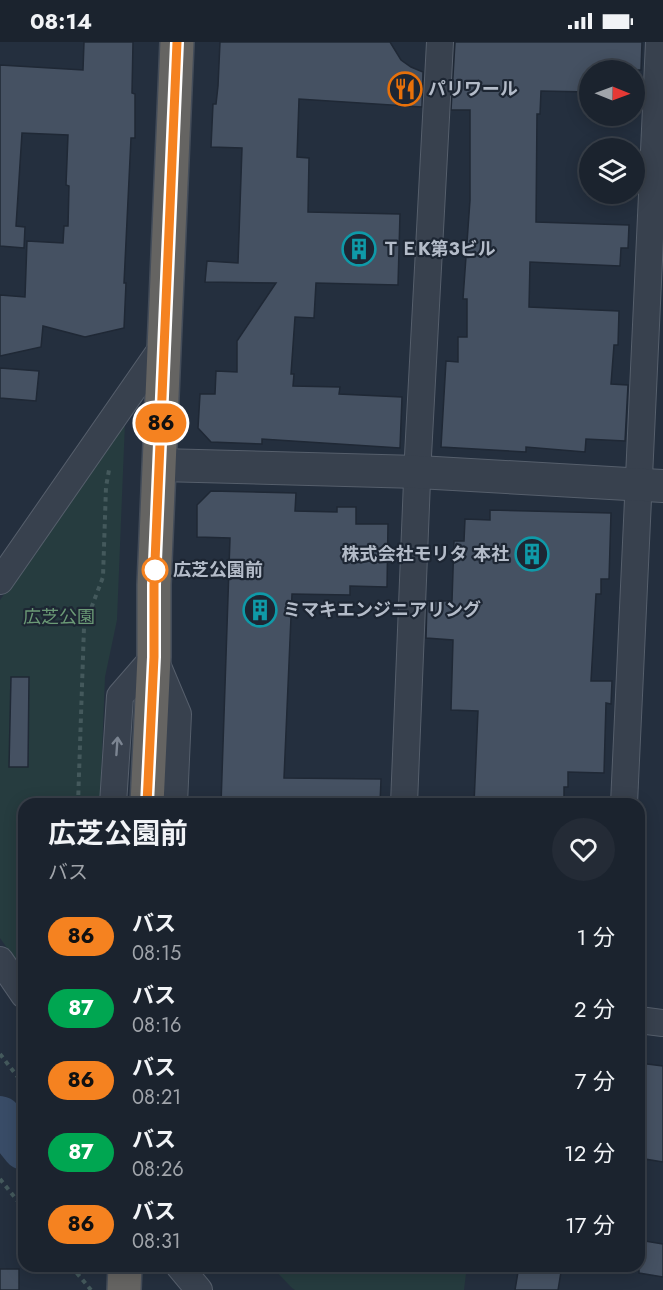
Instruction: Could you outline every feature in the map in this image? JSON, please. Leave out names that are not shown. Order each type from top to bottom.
[{"type":"highway","points":[[147,798],[177,42]]},
{"type":"highway","points":[[124,1290],[125,1272]]},
{"type":"street","points":[[404,798],[440,42]]},
{"type":"street","points":[[625,798],[651,485],[659,42]]},
{"type":"street","points":[[0,581],[166,342]]},
{"type":"street","points":[[160,465],[418,472],[651,485]]},
{"type":"street","points":[[113,798],[120,696],[154,657],[178,714],[174,798]]},
{"type":"street","points":[[0,960],[18,986]]},
{"type":"street","points":[[645,1021],[663,1023]]},
{"type":"street","points":[[184,1272],[199,1290]]},
{"type":"path","points":[[78,798],[84,627],[103,578],[106,487],[109,470]]},
{"type":"path","points":[[0,1054],[18,1076]]},
{"type":"path","points":[[0,1179],[18,1202]]},
{"type":"path","points":[[76,1272],[91,1290]]},
{"type":"green space","name":"広芝公園","points":[[125,422],[117,620],[105,677],[100,798],[18,798],[18,964],[0,938],[0,600]]},
{"type":"green space","points":[[277,1272],[466,1272],[464,1290],[295,1290]]},
{"type":"building","points":[[84,42],[133,42],[132,93],[135,94],[135,138],[131,138],[124,328],[85,337],[43,326],[41,347],[0,356],[0,295],[25,297],[27,241],[63,243],[64,226],[68,226],[69,186],[66,185],[68,135],[22,133],[16,226],[25,227],[24,248],[0,246],[0,65],[83,70]]},
{"type":"building","points":[[220,42],[390,42],[401,60],[423,72],[422,107],[299,99],[297,157],[309,158],[308,212],[400,214],[398,285],[316,283],[314,318],[295,317],[291,374],[294,374],[293,386],[340,387],[339,394],[402,397],[400,448],[262,439],[262,444],[211,442],[198,428],[200,394],[215,394],[216,371],[237,372],[237,341],[276,283],[205,282],[207,261],[238,263],[242,148],[211,147]]},
{"type":"building","points":[[455,42],[642,42],[641,60],[579,60],[579,92],[541,91],[540,114],[537,114],[536,222],[629,225],[628,248],[621,248],[620,266],[530,262],[529,307],[619,311],[618,345],[614,345],[611,384],[628,385],[625,441],[586,439],[585,452],[526,447],[526,452],[441,447],[446,361],[458,362],[458,337],[467,337],[467,299],[463,299],[470,200],[470,110],[451,110]]},
{"type":"building","points":[[0,368],[39,371],[36,401],[0,398]]},
{"type":"building","points":[[211,491],[296,493],[295,511],[337,512],[337,507],[356,507],[356,524],[388,524],[387,587],[350,586],[350,595],[292,594],[284,778],[381,779],[380,798],[221,798],[230,538],[197,537],[197,505]]},
{"type":"building","points":[[490,510],[611,513],[609,579],[601,579],[601,594],[596,594],[591,681],[612,681],[611,704],[606,703],[604,773],[568,772],[568,787],[564,787],[564,798],[474,798],[478,711],[451,710],[453,640],[426,638],[427,601],[452,601],[454,541],[464,541],[465,519],[490,520]]},
{"type":"building","points":[[11,677],[29,677],[28,767],[9,767]]},
{"type":"building","points":[[645,1064],[663,1066],[663,1162],[645,1159]]},
{"type":"building","points":[[645,1241],[663,1244],[663,1277],[639,1273],[645,1272]]},
{"type":"building","points":[[0,1269],[18,1269],[19,1290],[0,1290]]},
{"type":"building","points":[[518,1272],[561,1272],[558,1290],[515,1290]]},
{"type":"waterway","points":[[0,1118],[18,1140]]},
{"type":"bus line","name":"86","points":[[147,798],[177,42]]},
{"type":"place","name":"パリワール","points":[[405,89]]},
{"type":"place","name":"ＴＥK第3ビル","points":[[359,249]]},
{"type":"place","name":"株式会社モリタ 本社","points":[[532,554]]},
{"type":"place","name":"広芝公園前","points":[[155,570]]},
{"type":"place","name":"ミマキエンジニアリング","points":[[260,610]]}]
